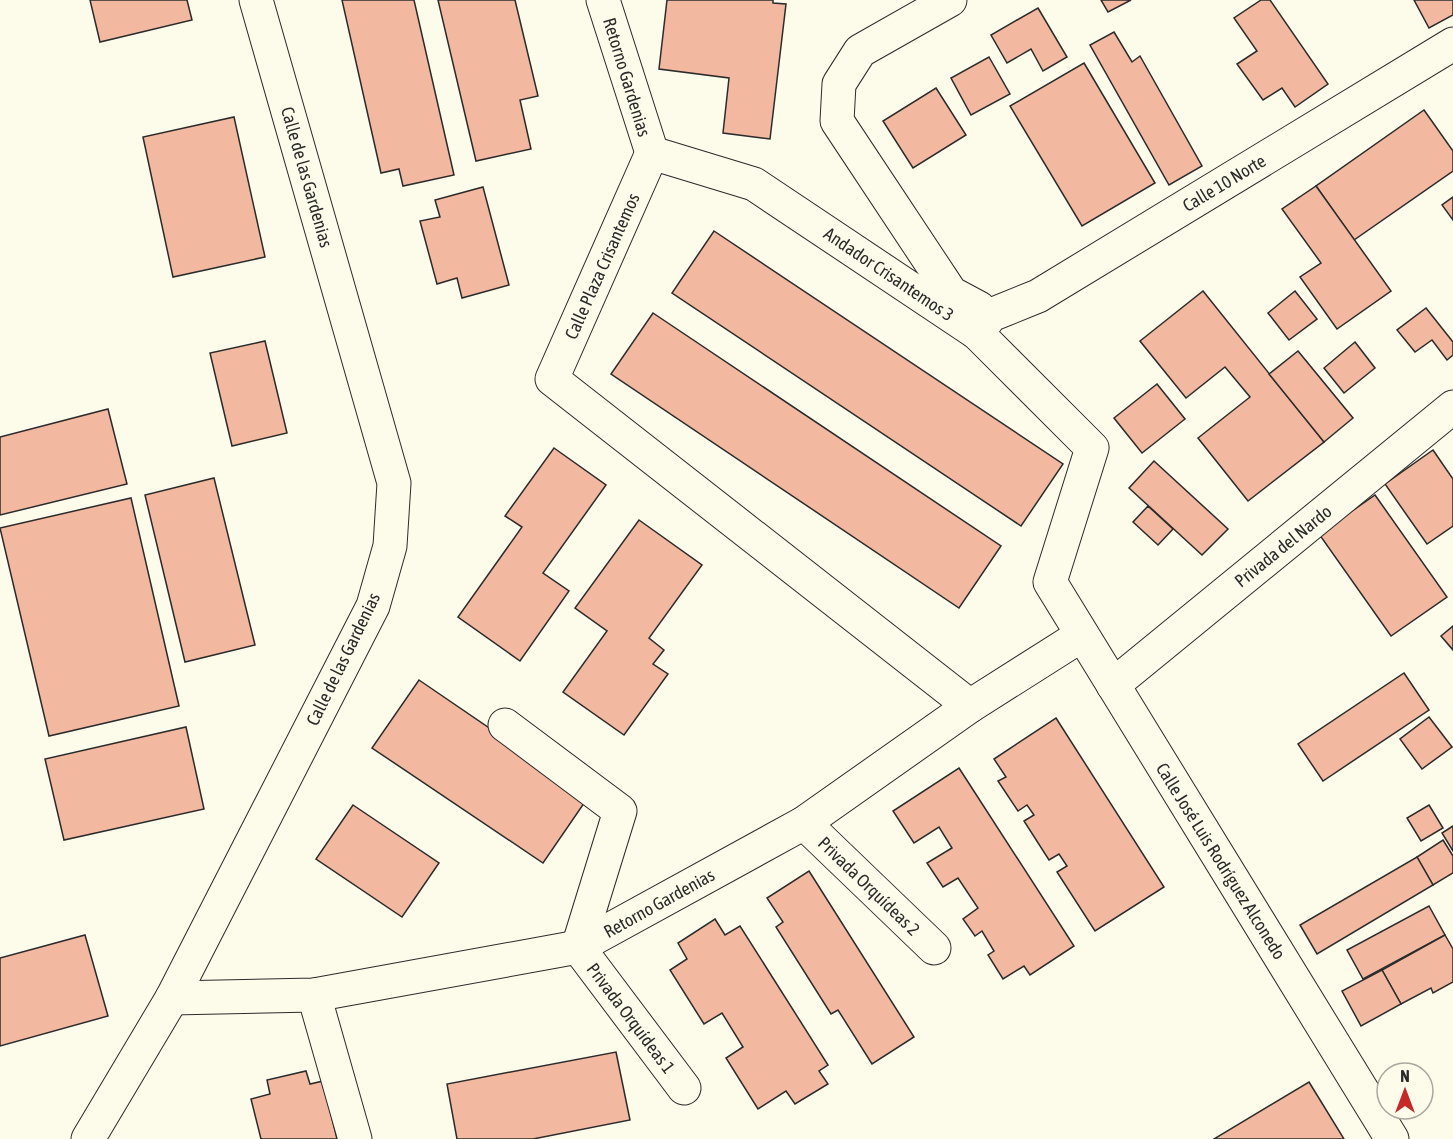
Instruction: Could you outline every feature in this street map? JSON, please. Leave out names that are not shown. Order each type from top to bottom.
[{"type":"street","name":"Calle de las Gardenias","points":[[88,1139],[172,998],[373,606],[390,546],[394,483],[256,0]]},
{"type":"street","name":"Retorno Gardenias","points":[[603,0],[652,153]]},
{"type":"street","points":[[950,0],[860,51],[839,84],[837,121],[951,293],[984,324]]},
{"type":"street","name":"Calle 10 Norte","points":[[984,324],[1038,296],[1453,44]]},
{"type":"street","name":"Andador Crisantemos 3","points":[[652,153],[754,184],[984,324],[1092,448],[1050,582]]},
{"type":"street","name":"Calle Plaza Crisantemos","points":[[652,153],[552,379],[970,706]]},
{"type":"street","name":"Privada del Nardo","points":[[1113,685],[1453,407]]},
{"type":"street","name":"Calle José Luis Rodríguez Alconedo","points":[[1050,582],[1392,1139]]},
{"type":"street","name":"Retorno Gardenias","points":[[172,998],[314,995],[578,947],[804,823],[970,706],[1082,635]]},
{"type":"street","points":[[505,725],[620,811],[578,947]]},
{"type":"street","name":"Privada Orquídeas 2","points":[[804,823],[933,948]]},
{"type":"street","name":"Privada Orquídeas 1","points":[[578,947],[684,1088]]},
{"type":"street","points":[[314,995],[355,1139]]},
{"type":"building","points":[[90,0],[187,0],[192,20],[100,42]]},
{"type":"building","points":[[342,0],[414,0],[454,175],[403,186],[399,169],[381,173]]},
{"type":"building","points":[[438,0],[515,0],[538,96],[520,100],[531,149],[476,161]]},
{"type":"building","points":[[667,0],[773,0],[773,3],[786,4],[770,139],[723,133],[729,78],[659,69]]},
{"type":"building","points":[[1101,0],[1131,0],[1108,12]]},
{"type":"building","points":[[1261,0],[1270,0],[1328,84],[1295,107],[1282,88],[1263,100],[1237,64],[1257,51],[1234,18]]},
{"type":"building","points":[[1414,0],[1453,0],[1453,15],[1429,28]]},
{"type":"building","points":[[1038,8],[1067,57],[1043,71],[1031,49],[1007,63],[991,35]]},
{"type":"building","points":[[1114,32],[1132,62],[1140,56],[1202,166],[1169,185],[1090,45]]},
{"type":"building","points":[[989,57],[1010,94],[971,115],[951,78]]},
{"type":"building","points":[[1084,63],[1155,183],[1082,226],[1010,106]]},
{"type":"building","points":[[936,88],[966,135],[913,168],[883,121]]},
{"type":"building","points":[[1424,110],[1453,151],[1453,171],[1354,240],[1316,186]]},
{"type":"building","points":[[234,117],[265,257],[173,277],[143,137]]},
{"type":"building","points":[[1316,186],[1391,291],[1337,329],[1300,277],[1321,263],[1282,209]]},
{"type":"building","points":[[483,187],[509,285],[462,298],[457,278],[437,284],[420,221],[440,217],[435,200]]},
{"type":"building","points":[[1453,197],[1453,220],[1442,205]]},
{"type":"building","points":[[714,231],[1063,464],[1021,526],[672,293]]},
{"type":"building","points":[[1203,291],[1324,442],[1248,501],[1198,438],[1250,397],[1225,367],[1186,398],[1140,341]]},
{"type":"building","points":[[1295,291],[1317,319],[1289,340],[1268,313]]},
{"type":"building","points":[[1426,308],[1453,342],[1453,355],[1447,360],[1432,340],[1415,352],[1397,330]]},
{"type":"building","points":[[653,313],[1001,546],[959,608],[611,374]]},
{"type":"building","points":[[265,341],[287,433],[232,446],[210,353]]},
{"type":"building","points":[[1355,342],[1375,368],[1344,393],[1324,368]]},
{"type":"building","points":[[1298,351],[1353,418],[1324,442],[1269,374]]},
{"type":"building","points":[[1157,384],[1185,419],[1142,453],[1114,418]]},
{"type":"building","points":[[108,409],[127,484],[0,515],[0,437]]},
{"type":"building","points":[[554,448],[606,485],[543,573],[569,591],[520,661],[458,617],[522,527],[505,516]]},
{"type":"building","points":[[1433,450],[1453,479],[1453,526],[1427,544],[1385,484]]},
{"type":"building","points":[[1154,461],[1228,529],[1202,555],[1129,488]]},
{"type":"building","points":[[214,478],[255,645],[185,662],[145,495]]},
{"type":"building","points":[[1375,495],[1447,597],[1391,636],[1319,534]]},
{"type":"building","points":[[131,498],[179,706],[49,736],[0,528]]},
{"type":"building","points":[[1148,506],[1173,529],[1158,545],[1133,522]]},
{"type":"building","points":[[639,520],[702,565],[649,638],[664,650],[653,664],[668,674],[624,735],[563,692],[607,631],[575,608]]},
{"type":"building","points":[[1453,626],[1453,650],[1441,636]]},
{"type":"building","points":[[1404,673],[1429,710],[1323,781],[1298,744]]},
{"type":"building","points":[[419,680],[589,796],[543,863],[372,748]]},
{"type":"building","points":[[1429,717],[1452,747],[1422,769],[1400,739]]},
{"type":"building","points":[[1056,718],[1164,887],[1095,931],[1057,872],[1067,866],[1059,854],[1049,860],[1024,821],[1034,815],[1027,805],[1018,811],[998,781],[1006,777],[994,759]]},
{"type":"building","points":[[186,727],[204,809],[64,840],[45,759]]},
{"type":"building","points":[[959,768],[1074,946],[1030,975],[1024,966],[1003,979],[988,955],[994,951],[982,931],[975,936],[963,919],[978,908],[958,878],[943,887],[927,863],[952,848],[939,827],[914,843],[893,811]]},
{"type":"building","points":[[353,805],[439,863],[402,917],[316,859]]},
{"type":"building","points":[[1429,805],[1443,828],[1421,841],[1407,818]]},
{"type":"building","points":[[1453,826],[1453,851],[1442,833]]},
{"type":"building","points":[[1443,840],[1453,856],[1453,873],[1433,885],[1417,857]]},
{"type":"building","points":[[1417,857],[1433,885],[1317,954],[1300,925]]},
{"type":"building","points":[[809,871],[914,1037],[872,1064],[838,1010],[831,1014],[776,927],[783,922],[767,898]]},
{"type":"building","points":[[1429,906],[1445,935],[1363,979],[1347,950]]},
{"type":"building","points":[[715,919],[725,935],[740,926],[828,1065],[819,1071],[828,1084],[795,1104],[786,1091],[758,1109],[726,1058],[743,1047],[722,1013],[704,1024],[670,970],[687,959],[678,943]]},
{"type":"building","points":[[85,935],[108,1016],[0,1046],[0,958]]},
{"type":"building","points":[[1445,935],[1453,949],[1453,982],[1433,993],[1431,988],[1401,1004],[1382,970]]},
{"type":"building","points":[[1382,970],[1401,1004],[1361,1026],[1342,991]]},
{"type":"building","points":[[616,1052],[630,1120],[533,1139],[457,1139],[447,1084]]},
{"type":"building","points":[[306,1071],[310,1084],[323,1081],[337,1139],[261,1139],[251,1099],[270,1094],[267,1080]]},
{"type":"building","points":[[1309,1082],[1344,1139],[1214,1139]]}]
